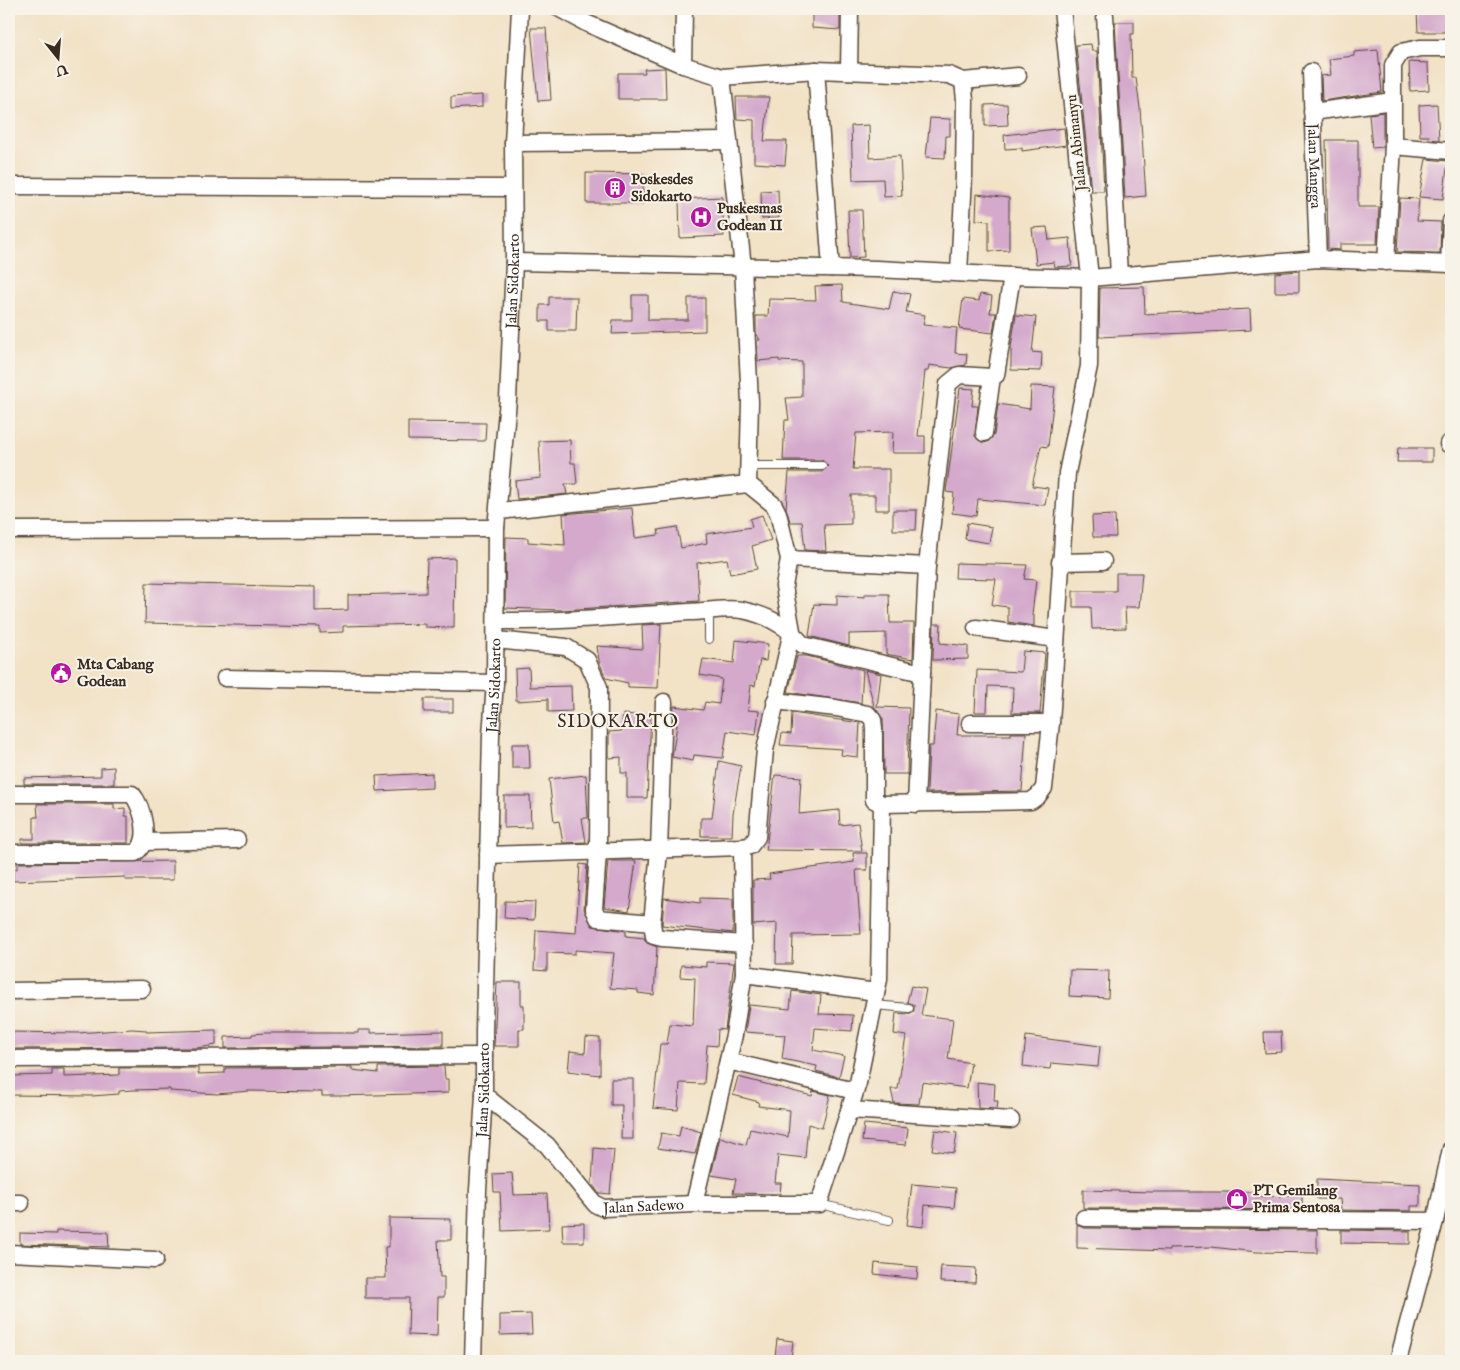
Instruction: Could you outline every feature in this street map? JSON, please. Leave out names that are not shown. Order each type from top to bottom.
[{"type":"street","name":"Jalan Sidokarto","points":[[473,1361],[478,1190],[484,1095],[491,735],[496,640],[496,528],[500,511],[508,400],[514,262],[513,144],[520,9]]},
{"type":"street","points":[[560,9],[586,23],[683,65],[722,77],[816,70],[949,75],[962,81],[1018,76]]},
{"type":"street","points":[[683,65],[684,9]]},
{"type":"street","points":[[849,71],[850,9]]},
{"type":"street","name":"Jalan Abimanyu","points":[[882,804],[1031,801],[1044,788],[1051,723],[1067,473],[1089,366],[1090,278],[1062,9]]},
{"type":"street","points":[[1105,15],[1119,275]]},
{"type":"street","points":[[1386,262],[1393,146],[1393,65],[1401,52],[1420,48],[1451,48]]},
{"type":"street","points":[[816,70],[831,268]]},
{"type":"street","name":"Jalan Mangga","points":[[1311,72],[1318,259]]},
{"type":"street","points":[[722,77],[743,267],[750,402],[748,484]]},
{"type":"street","points":[[959,273],[964,176],[965,100],[962,81]]},
{"type":"street","points":[[1312,112],[1393,101]]},
{"type":"street","points":[[513,144],[729,141]]},
{"type":"street","points":[[1393,146],[1451,151]]},
{"type":"street","points":[[9,186],[512,188]]},
{"type":"street","points":[[514,262],[831,268],[1090,278],[1318,259],[1450,264],[1451,221]]},
{"type":"street","points":[[984,433],[992,377],[997,372],[1012,276]]},
{"type":"street","points":[[916,804],[927,566],[948,384],[959,375],[992,377]]},
{"type":"street","points":[[488,855],[659,851],[742,848],[750,846],[758,837],[765,750],[792,631],[784,586],[789,559],[774,505],[748,484],[500,511]]},
{"type":"street","points":[[9,530],[496,528]]},
{"type":"street","points":[[789,559],[927,566]]},
{"type":"street","points":[[1060,562],[1104,561]]},
{"type":"street","points":[[496,621],[532,622],[740,610],[770,618],[792,631],[803,645],[922,673]]},
{"type":"street","points":[[976,628],[1056,639]]},
{"type":"street","points":[[496,640],[566,647],[586,660],[599,687],[598,853],[595,915],[598,918],[652,923]]},
{"type":"street","points":[[225,678],[494,682]]},
{"type":"street","points":[[775,701],[836,708],[868,714],[873,720],[874,728],[874,800],[882,804],[879,979],[855,1091],[819,1204]]},
{"type":"street","points":[[664,702],[659,851],[652,923],[654,936],[744,944]]},
{"type":"street","points":[[970,723],[1051,723]]},
{"type":"street","points":[[9,794],[132,794],[143,812],[143,842],[141,849],[135,853],[9,854]]},
{"type":"street","points":[[143,842],[236,840]]},
{"type":"street","points":[[694,1204],[728,1061],[744,973],[742,848]]},
{"type":"street","points":[[744,973],[875,998]]},
{"type":"street","points":[[9,991],[142,989]]},
{"type":"street","points":[[9,1059],[484,1056]]},
{"type":"street","points":[[728,1061],[855,1091]]},
{"type":"street","name":"Jalan Sadewo","points":[[484,1095],[547,1145],[595,1204],[603,1208],[694,1204],[819,1204]]},
{"type":"street","points":[[849,1110],[1011,1120]]},
{"type":"street","points":[[1398,1361],[1435,1221],[1451,1149]]},
{"type":"street","points":[[1084,1218],[1435,1221]]},
{"type":"street","points":[[9,1254],[155,1260]]},
{"type":"lane","points":[[748,466],[822,466]]},
{"type":"lane","points":[[709,639],[710,611]]},
{"type":"lane","points":[[875,998],[908,1008]]},
{"type":"lane","points":[[819,1204],[890,1220]]},
{"type":"building","points":[[812,9],[840,9],[840,30],[812,28]]},
{"type":"building","points":[[1451,9],[1451,32],[1418,32],[1417,11]]},
{"type":"building","points":[[1115,22],[1134,22],[1134,34],[1131,34],[1132,78],[1136,78],[1140,108],[1146,196],[1125,198]]},
{"type":"building","points":[[531,28],[546,28],[551,100],[538,101]]},
{"type":"building","points":[[1091,44],[1092,51],[1097,51],[1104,191],[1091,191],[1076,45]]},
{"type":"building","points":[[1378,50],[1382,92],[1322,101],[1321,76],[1331,75],[1329,59],[1354,56],[1354,52]]},
{"type":"building","points":[[1409,62],[1428,63],[1429,90],[1410,91]]},
{"type":"building","points":[[665,68],[666,99],[618,99],[618,73],[645,73],[644,69]]},
{"type":"building","points":[[482,95],[482,107],[451,109],[451,97]]},
{"type":"building","points":[[736,97],[769,97],[764,141],[787,141],[785,165],[754,163],[754,120],[737,119]]},
{"type":"building","points":[[1007,104],[1008,125],[985,126],[985,105]]},
{"type":"building","points":[[1437,104],[1439,140],[1428,139],[1429,136],[1420,136],[1419,105]]},
{"type":"building","points":[[1383,112],[1383,147],[1372,148],[1369,114]]},
{"type":"building","points":[[930,118],[950,119],[950,136],[946,136],[945,158],[926,157]]},
{"type":"building","points":[[869,125],[870,158],[900,156],[902,196],[884,197],[883,179],[853,180],[851,126]]},
{"type":"building","points":[[1064,128],[1066,145],[1022,151],[1022,148],[1005,149],[1004,135]]},
{"type":"building","points":[[1326,140],[1358,140],[1358,207],[1379,207],[1377,244],[1340,244],[1340,250],[1328,249]]},
{"type":"building","points":[[1426,159],[1448,161],[1443,199],[1419,197]]},
{"type":"building","name":"Poskesdes Sidokarto","points":[[586,173],[643,174],[643,203],[586,203]]},
{"type":"building","points":[[778,190],[779,218],[762,219],[761,191]]},
{"type":"building","points":[[977,194],[1009,198],[1009,250],[989,251],[989,221],[976,220]]},
{"type":"building","name":"Puskesmas Godean II","points":[[722,197],[724,236],[680,238],[679,199]]},
{"type":"building","points":[[1400,198],[1419,199],[1417,221],[1441,222],[1440,253],[1397,252]]},
{"type":"building","points":[[848,210],[862,210],[864,257],[850,258]]},
{"type":"building","points":[[1047,227],[1049,240],[1070,238],[1072,266],[1055,267],[1054,262],[1036,264],[1032,228]]},
{"type":"building","points":[[1299,271],[1299,292],[1275,292],[1275,273]]},
{"type":"building","points":[[842,285],[843,302],[889,309],[893,291],[910,294],[906,312],[925,315],[923,325],[957,328],[955,353],[967,354],[966,365],[951,368],[929,365],[928,371],[925,371],[918,436],[925,436],[925,453],[892,453],[893,432],[856,433],[853,469],[889,469],[889,510],[875,510],[875,495],[851,495],[851,524],[824,525],[826,551],[805,550],[802,522],[790,522],[786,508],[789,472],[822,472],[828,466],[822,460],[783,460],[785,420],[789,420],[786,398],[802,397],[802,362],[779,361],[779,359],[758,361],[757,340],[760,340],[756,333],[756,316],[768,316],[769,299],[816,300],[815,286]]},
{"type":"building","points":[[1144,287],[1145,314],[1250,309],[1251,330],[1099,337],[1100,288]]},
{"type":"building","points":[[980,294],[992,296],[990,313],[996,313],[993,333],[959,329],[963,299],[979,301]]},
{"type":"building","points":[[632,295],[648,295],[648,320],[688,320],[688,298],[705,298],[705,331],[612,334],[613,320],[632,320]]},
{"type":"building","points":[[549,297],[577,297],[576,331],[549,331],[549,321],[540,321],[540,305],[549,305]]},
{"type":"building","points":[[1016,315],[1036,317],[1032,352],[1042,353],[1041,371],[1011,370],[1011,347]]},
{"type":"building","points":[[1031,386],[1055,387],[1048,447],[1041,446],[1032,486],[1048,488],[1045,505],[978,499],[976,516],[952,513],[954,493],[946,492],[960,388],[974,389],[972,406],[978,406],[975,436],[983,443],[988,442],[994,435],[998,404],[1030,409]]},
{"type":"building","points":[[408,422],[486,423],[485,441],[408,440]]},
{"type":"building","points":[[570,440],[571,463],[575,463],[577,484],[565,484],[567,494],[517,499],[515,481],[541,478],[539,441]]},
{"type":"building","points":[[1398,448],[1432,448],[1432,462],[1397,462]]},
{"type":"building","points":[[632,508],[635,538],[659,535],[658,530],[677,527],[681,548],[707,543],[706,534],[752,527],[750,519],[762,515],[771,540],[752,546],[757,569],[730,574],[727,559],[697,563],[699,601],[562,610],[505,608],[506,537],[528,538],[528,542],[565,545],[563,514]]},
{"type":"building","points":[[893,510],[917,510],[916,530],[893,530]]},
{"type":"building","points":[[1115,515],[1116,537],[1093,537],[1092,516]]},
{"type":"building","points":[[967,523],[992,527],[989,543],[965,539]]},
{"type":"building","points":[[455,558],[454,628],[425,627],[425,624],[343,626],[343,632],[320,633],[320,627],[145,623],[146,583],[315,587],[315,611],[348,610],[348,595],[426,593],[427,559]]},
{"type":"building","points":[[956,563],[1027,565],[1024,579],[1036,580],[1032,615],[1034,615],[1034,626],[1008,622],[1008,607],[992,605],[996,579],[955,578]]},
{"type":"building","points":[[1116,573],[1142,573],[1139,607],[1125,607],[1126,628],[1092,629],[1091,607],[1073,607],[1073,591],[1116,591]]},
{"type":"building","points":[[865,594],[889,594],[890,623],[914,623],[913,659],[886,654],[886,633],[849,634],[849,646],[809,636],[814,604],[837,605],[837,595],[865,597]]},
{"type":"building","points":[[661,624],[658,688],[628,687],[628,683],[606,678],[599,661],[597,646],[643,649],[642,625]]},
{"type":"building","points":[[934,624],[941,624],[940,643],[968,646],[968,659],[933,660]]},
{"type":"building","points":[[736,640],[768,644],[766,661],[760,660],[755,686],[751,685],[748,710],[759,711],[756,735],[727,731],[723,758],[694,755],[693,761],[672,757],[677,725],[673,725],[674,706],[703,710],[705,702],[719,704],[722,679],[700,675],[703,659],[734,663]]},
{"type":"building","points":[[1023,651],[1045,653],[1040,713],[1012,713],[1013,687],[988,686],[987,712],[975,712],[977,670],[1021,672]]},
{"type":"building","points":[[797,656],[807,656],[863,670],[861,703],[788,692]]},
{"type":"building","points":[[529,668],[530,687],[571,686],[572,711],[548,712],[548,699],[516,701],[515,669]]},
{"type":"building","points":[[865,670],[881,674],[877,707],[909,708],[907,774],[884,774],[883,719],[874,706]]},
{"type":"building","points":[[424,699],[453,699],[453,712],[424,712]]},
{"type":"building","points":[[936,711],[959,714],[957,735],[1011,735],[1011,733],[1026,733],[1022,791],[927,793],[929,746],[933,746]]},
{"type":"building","points":[[792,713],[860,723],[858,757],[841,755],[842,749],[780,745],[782,733],[791,734]]},
{"type":"building","points":[[623,714],[651,716],[647,798],[627,798],[627,773],[621,773],[621,757],[609,758],[609,732],[622,731]]},
{"type":"building","points":[[512,744],[529,744],[530,768],[512,768]]},
{"type":"building","points":[[719,761],[741,766],[733,814],[732,836],[701,836],[701,818],[712,818]]},
{"type":"building","points":[[114,767],[114,784],[24,784],[24,778],[101,776],[101,768]]},
{"type":"building","points":[[432,773],[432,788],[377,791],[376,776]]},
{"type":"building","points":[[586,775],[588,818],[582,818],[586,842],[563,843],[559,821],[554,822],[549,779]]},
{"type":"building","points":[[775,775],[801,777],[799,814],[839,810],[840,825],[858,823],[862,851],[766,850]]},
{"type":"building","points":[[504,796],[530,796],[531,827],[504,828]]},
{"type":"building","points":[[37,804],[114,804],[114,809],[125,808],[125,816],[128,816],[128,843],[22,843],[22,839],[34,839],[34,817],[38,817]]},
{"type":"building","points":[[853,853],[867,853],[867,870],[856,870],[861,934],[793,935],[792,964],[776,964],[777,923],[753,925],[753,880],[770,879],[769,874],[854,862]]},
{"type":"building","points":[[173,861],[173,880],[125,880],[125,877],[13,881],[13,869],[17,869],[17,863]]},
{"type":"building","points":[[608,861],[636,861],[629,911],[604,907]]},
{"type":"building","points":[[580,864],[587,865],[584,909],[592,926],[626,931],[626,936],[644,938],[647,943],[657,947],[654,995],[638,993],[638,990],[610,988],[614,953],[575,950],[575,954],[547,953],[547,971],[534,970],[536,930],[576,933]]},
{"type":"building","points":[[664,898],[700,903],[700,898],[733,899],[733,933],[662,925]]},
{"type":"building","points":[[505,901],[535,902],[534,920],[504,918]]},
{"type":"building","points":[[706,962],[734,963],[725,1030],[718,1029],[717,1046],[707,1045],[704,1084],[680,1083],[678,1110],[653,1108],[660,1044],[667,1044],[670,1024],[693,1026],[695,978],[680,977],[681,965],[706,967]]},
{"type":"building","points":[[1070,970],[1109,971],[1108,998],[1069,996]]},
{"type":"building","points":[[497,982],[521,982],[521,1005],[524,1005],[524,1029],[519,1029],[519,1046],[494,1046]]},
{"type":"building","points":[[911,986],[926,989],[921,1015],[953,1019],[948,1059],[971,1063],[967,1088],[922,1082],[919,1104],[894,1103],[891,1089],[898,1089],[906,1036],[894,1034],[896,1013],[909,1014],[914,1011],[914,1005],[907,1002]]},
{"type":"building","points":[[792,991],[821,995],[819,1014],[853,1015],[852,1031],[815,1028],[813,1050],[844,1056],[839,1077],[816,1071],[817,1066],[782,1059],[785,1035],[745,1032],[749,1005],[790,1009]]},
{"type":"building","points":[[132,1029],[146,1030],[146,1032],[216,1030],[216,1045],[197,1048],[9,1049],[9,1032],[78,1033]]},
{"type":"building","points":[[358,1030],[371,1030],[371,1033],[443,1031],[443,1046],[225,1048],[225,1037],[252,1036],[252,1034],[265,1033],[358,1033]]},
{"type":"building","points":[[1264,1032],[1281,1032],[1282,1052],[1265,1053]]},
{"type":"building","points":[[1026,1036],[1100,1046],[1098,1067],[1051,1063],[1050,1069],[1023,1066]]},
{"type":"building","points":[[586,1037],[600,1038],[600,1075],[568,1071],[570,1051],[585,1053]]},
{"type":"building","points":[[444,1066],[445,1079],[448,1079],[448,1093],[322,1096],[322,1092],[249,1091],[217,1094],[170,1091],[170,1089],[119,1091],[119,1094],[92,1096],[10,1095],[10,1076],[52,1075],[52,1069],[64,1069],[64,1077],[119,1075],[119,1068],[198,1068],[198,1074],[225,1073],[225,1068],[352,1067],[352,1070],[378,1073],[378,1067]]},
{"type":"building","points":[[738,1077],[812,1096],[813,1091],[830,1095],[822,1128],[808,1124],[805,1158],[778,1155],[775,1183],[781,1183],[780,1194],[733,1193],[736,1179],[711,1175],[720,1137],[746,1145],[750,1129],[788,1137],[790,1110],[758,1106],[759,1102],[733,1095]]},
{"type":"building","points":[[611,1079],[633,1079],[633,1139],[621,1139],[622,1105],[611,1105]]},
{"type":"building","points":[[977,1082],[995,1084],[994,1101],[998,1101],[997,1109],[978,1108]]},
{"type":"building","points":[[864,1124],[908,1128],[906,1145],[862,1141]]},
{"type":"building","points":[[681,1126],[701,1132],[695,1154],[658,1148],[661,1133],[679,1136]]},
{"type":"building","points":[[935,1130],[957,1133],[954,1153],[932,1150]]},
{"type":"building","points":[[594,1148],[614,1150],[610,1194],[599,1193],[592,1184]]},
{"type":"building","points":[[512,1173],[514,1195],[547,1194],[549,1229],[502,1231],[500,1192],[494,1192],[493,1174]]},
{"type":"building","points":[[1317,1179],[1420,1184],[1420,1206],[1411,1206],[1411,1211],[1341,1210],[1340,1199],[1317,1199]]},
{"type":"building","points":[[912,1184],[956,1188],[954,1208],[925,1205],[923,1227],[907,1225]]},
{"type":"building","points":[[1083,1190],[1255,1192],[1255,1197],[1302,1196],[1302,1210],[1083,1208]]},
{"type":"building","points":[[389,1218],[451,1219],[451,1240],[438,1240],[440,1277],[444,1277],[444,1297],[438,1297],[437,1336],[408,1335],[409,1298],[365,1298],[365,1278],[386,1278],[385,1247],[389,1247]]},
{"type":"building","points":[[584,1223],[584,1242],[563,1242],[562,1224]]},
{"type":"building","points":[[1077,1225],[1084,1228],[1317,1230],[1317,1253],[1257,1252],[1211,1247],[1169,1248],[1169,1251],[1077,1248]]},
{"type":"building","points":[[1341,1230],[1410,1231],[1410,1244],[1341,1243]]},
{"type":"building","points":[[56,1231],[108,1232],[109,1247],[20,1244],[20,1233],[56,1234]]},
{"type":"building","points":[[875,1263],[918,1267],[917,1279],[874,1274]]},
{"type":"building","points":[[941,1266],[976,1268],[975,1283],[940,1282]]},
{"type":"building","points":[[531,1314],[532,1334],[500,1335],[500,1315]]},
{"type":"building","points":[[777,1339],[793,1341],[791,1359],[775,1357]]},
{"type":"place","name":"Poskesdes Sidokarto","points":[[615,188]]},
{"type":"place","name":"Puskesmas Godean II","points":[[701,217]]},
{"type":"place","name":"Mta Cabang Godean","points":[[61,673]]},
{"type":"place","name":"PT Gemilang Prima Sentosa","points":[[1237,1199]]},
{"type":"district","name":"SIDOKARTO","points":[[618,721]]}]
